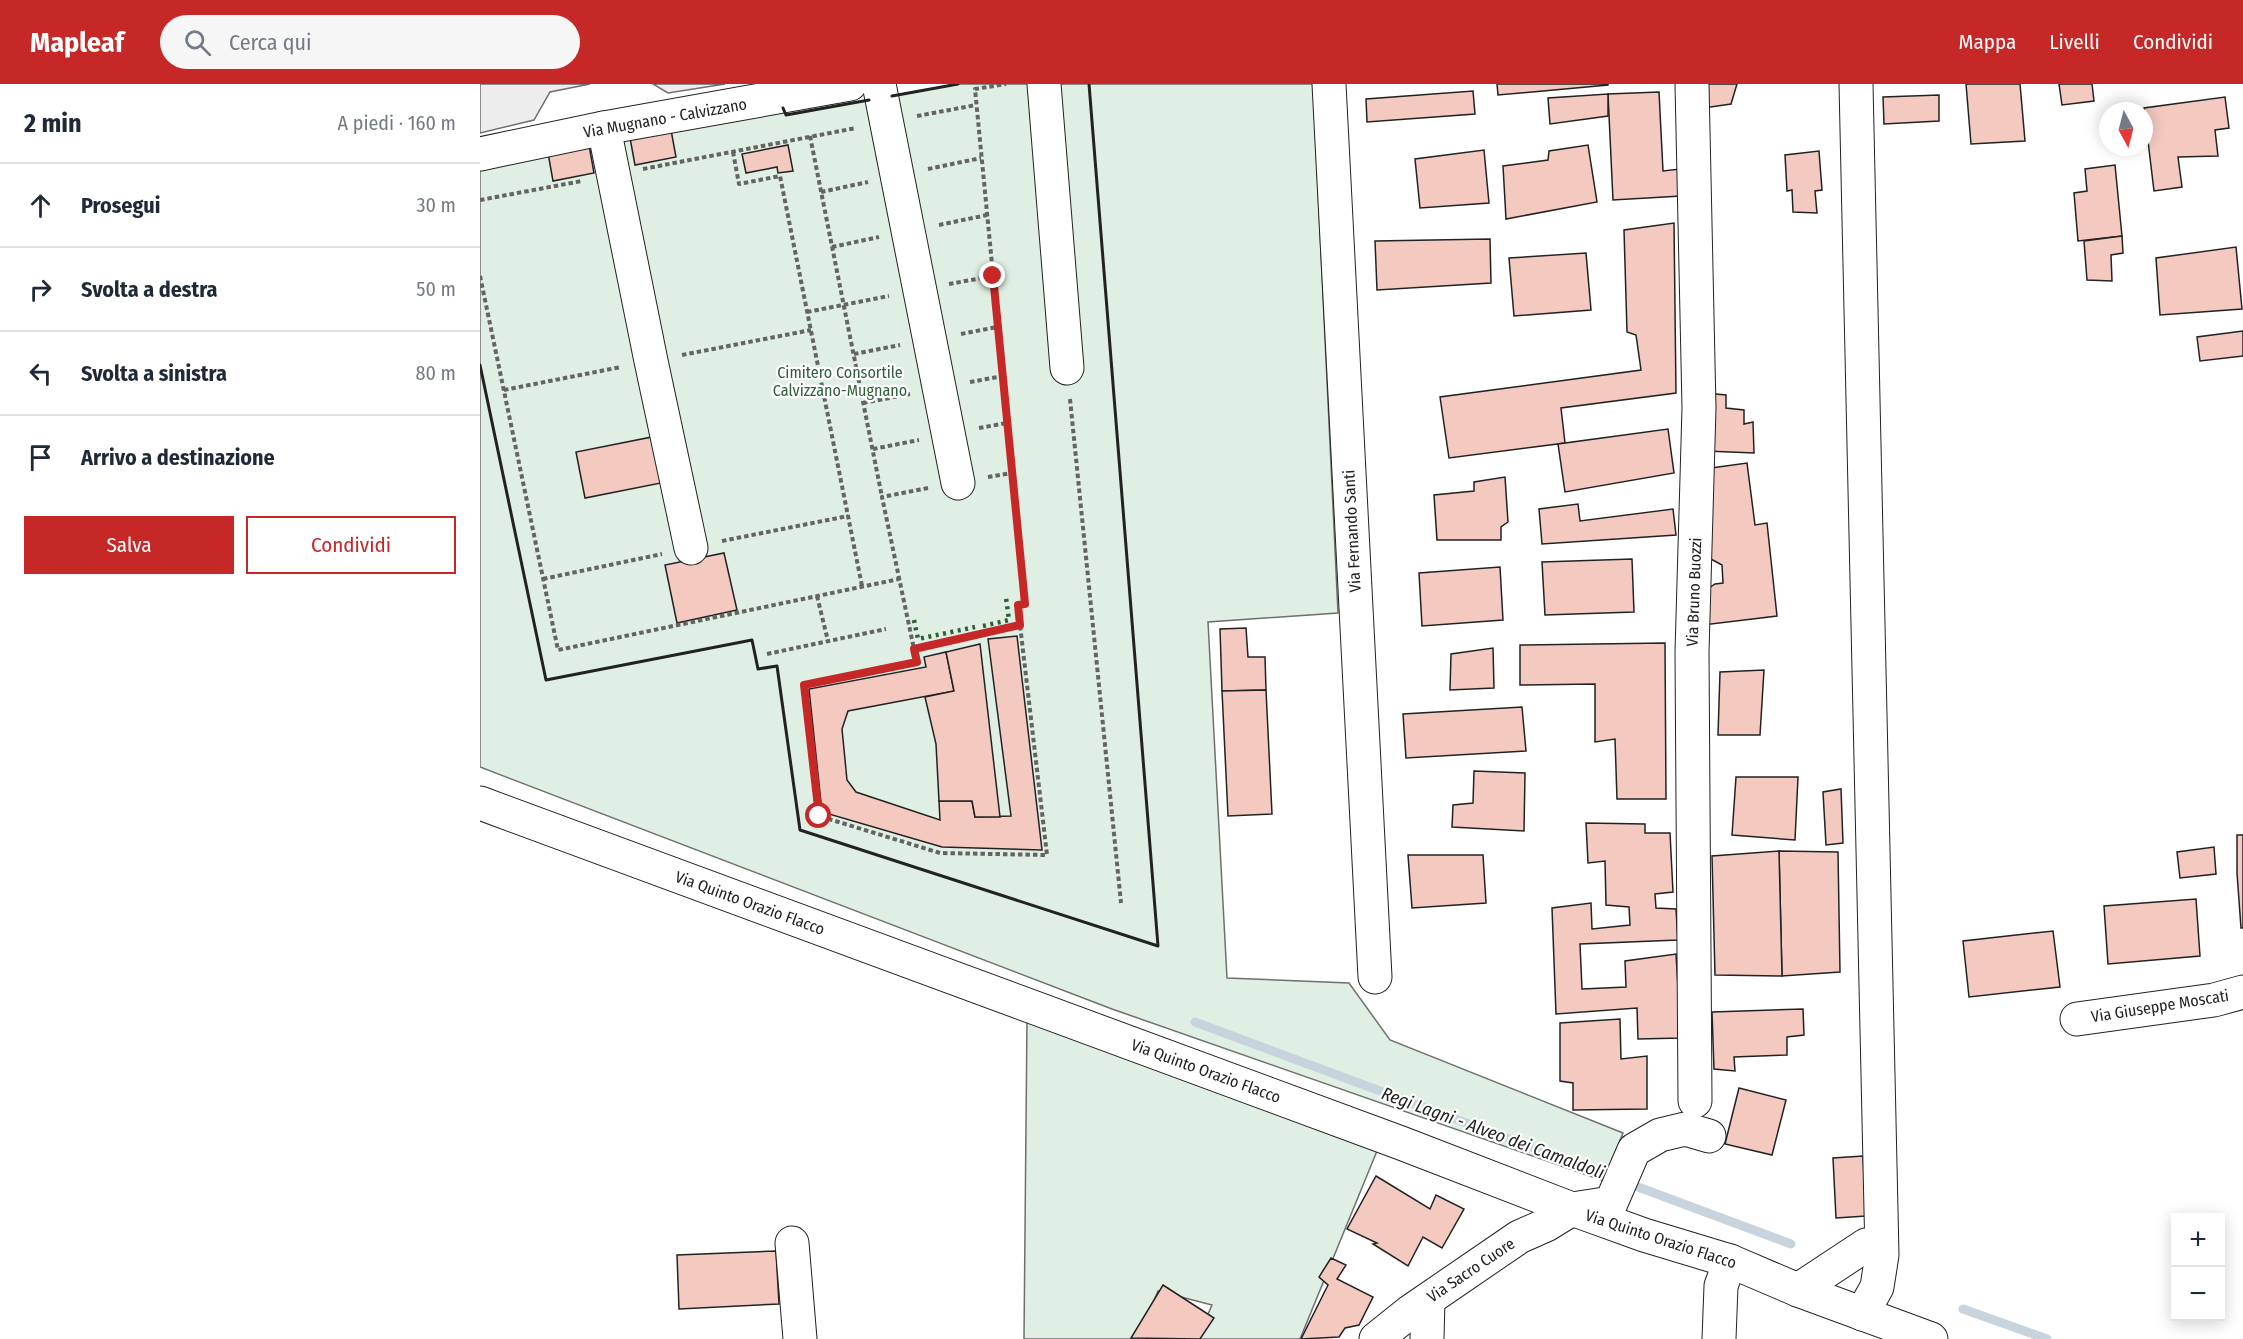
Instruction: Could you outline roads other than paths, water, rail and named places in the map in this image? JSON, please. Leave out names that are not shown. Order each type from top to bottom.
[{"type":"street","name":"Via Mugnano - Calvizzano","points":[[480,154],[604,128],[850,84]]},
{"type":"street","points":[[879,84],[958,483]]},
{"type":"street","points":[[1044,84],[1067,368]]},
{"type":"street","name":"Via Fernando Santi","points":[[1329,84],[1375,977]]},
{"type":"street","name":"Via Bruno Buozzi","points":[[1692,84],[1699,408],[1692,652],[1695,1101]]},
{"type":"street","points":[[1856,84],[1880,1213],[1874,1250],[1877,1287],[1866,1326]]},
{"type":"street","points":[[604,128],[691,548]]},
{"type":"street","name":"Via Quinto Orazio Flacco","points":[[480,803],[1390,1139],[1572,1209],[1644,1235],[1730,1261],[1797,1290],[1866,1326],[1908,1335]]},
{"type":"street","name":"Via Giuseppe Moscati","points":[[2077,1019],[2214,1000],[2243,992]]},
{"type":"street","points":[[1572,1209],[1611,1203],[1634,1150],[1660,1135],[1685,1129],[1709,1136]]},
{"type":"street","name":"Via Sacro Cuore","points":[[1376,1339],[1519,1237],[1546,1225],[1572,1209]]},
{"type":"street","points":[[792,1243],[800,1339]]},
{"type":"street","points":[[1797,1290],[1874,1250]]},
{"type":"street","points":[[1874,1250],[1908,1335]]},
{"type":"street","points":[[1719,1339],[1721,1286],[1730,1261]]},
{"type":"street","points":[[1427,1339],[1428,1300]]},
{"type":"waterway","name":"Regi Lagni - Alveo dei Camaldoli","points":[[1195,1022],[1791,1244]]},
{"type":"waterway","name":"Regi Lagni - Alveo dei Camaldoli","points":[[1963,1309],[2047,1339]]},
{"type":"park label","name":"Cimitero Consortile Calvizzano-Mugnano","points":[[840,381]]}]
